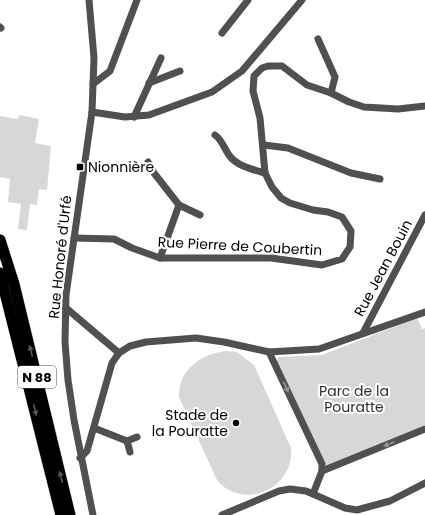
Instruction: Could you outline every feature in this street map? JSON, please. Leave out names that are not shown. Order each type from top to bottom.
[{"type":"highway","name":"N 88","points":[[0,240],[14,284],[70,515]]},
{"type":"highway","name":"N 88","points":[[0,273],[61,515]]},
{"type":"highway","points":[[0,297],[26,372]]},
{"type":"street","name":"Rue Honoré d'Urfé","points":[[89,0],[94,58],[92,112],[74,238],[66,308],[68,380],[80,458],[92,515]]},
{"type":"street","points":[[94,84],[110,71],[137,0]]},
{"type":"street","points":[[222,33],[248,0]]},
{"type":"street","points":[[92,112],[125,118],[150,115],[212,92],[227,83],[242,71],[302,0]]},
{"type":"street","points":[[318,39],[335,77],[331,92]]},
{"type":"street","points":[[134,117],[161,58]]},
{"type":"street","name":"Rue Pierre de Coubertin","points":[[74,238],[114,239],[132,248],[160,258],[271,258],[322,266],[342,259],[350,247],[351,231],[342,217],[290,203],[281,198],[272,187],[265,173],[264,145],[252,84],[254,76],[262,68],[268,66],[282,66],[308,85],[331,92],[349,102],[364,107],[398,109],[425,106]]},
{"type":"street","points":[[149,83],[180,71]]},
{"type":"street","points":[[215,135],[221,139],[230,157],[249,169],[265,173]]},
{"type":"street","points":[[264,145],[288,148],[350,173],[380,179]]},
{"type":"street","points":[[148,162],[154,173],[179,205],[200,215]]},
{"type":"street","points":[[160,258],[179,205]]},
{"type":"street","name":"Rue Jean Bouin","points":[[363,333],[425,215]]},
{"type":"street","points":[[66,308],[119,353]]},
{"type":"street","points":[[80,458],[88,451],[106,378],[112,363],[119,353],[130,346],[146,342],[196,338],[224,342],[270,352],[319,349],[425,312]]},
{"type":"street","points":[[270,352],[322,464],[322,471],[313,494]]},
{"type":"street","points":[[94,428],[127,441],[137,437]]},
{"type":"street","points":[[322,471],[425,429]]},
{"type":"street","points":[[127,441],[130,452]]},
{"type":"street","points":[[222,515],[279,491],[298,489],[345,508],[358,510],[390,501],[425,483]]},
{"type":"green space","points":[[20,115],[39,119],[35,143],[51,146],[47,190],[39,189],[37,205],[30,204],[27,230],[18,229],[21,204],[8,202],[10,179],[0,177],[0,116],[17,119]]},
{"type":"green space","name":"Parc de la Pouratte","points":[[417,318],[422,329],[425,328],[425,425],[326,466],[277,361],[278,357],[322,355]]},
{"type":"green space","name":"Stade de la Pouratte","points":[[226,351],[237,352],[254,365],[291,448],[290,462],[285,474],[276,484],[265,491],[253,494],[240,494],[228,489],[217,480],[179,397],[182,379],[193,365],[208,356]]},
{"type":"place","name":"Nionnière","points":[[80,167]]},
{"type":"place","name":"Stade de la Pouratte","points":[[236,423]]}]
